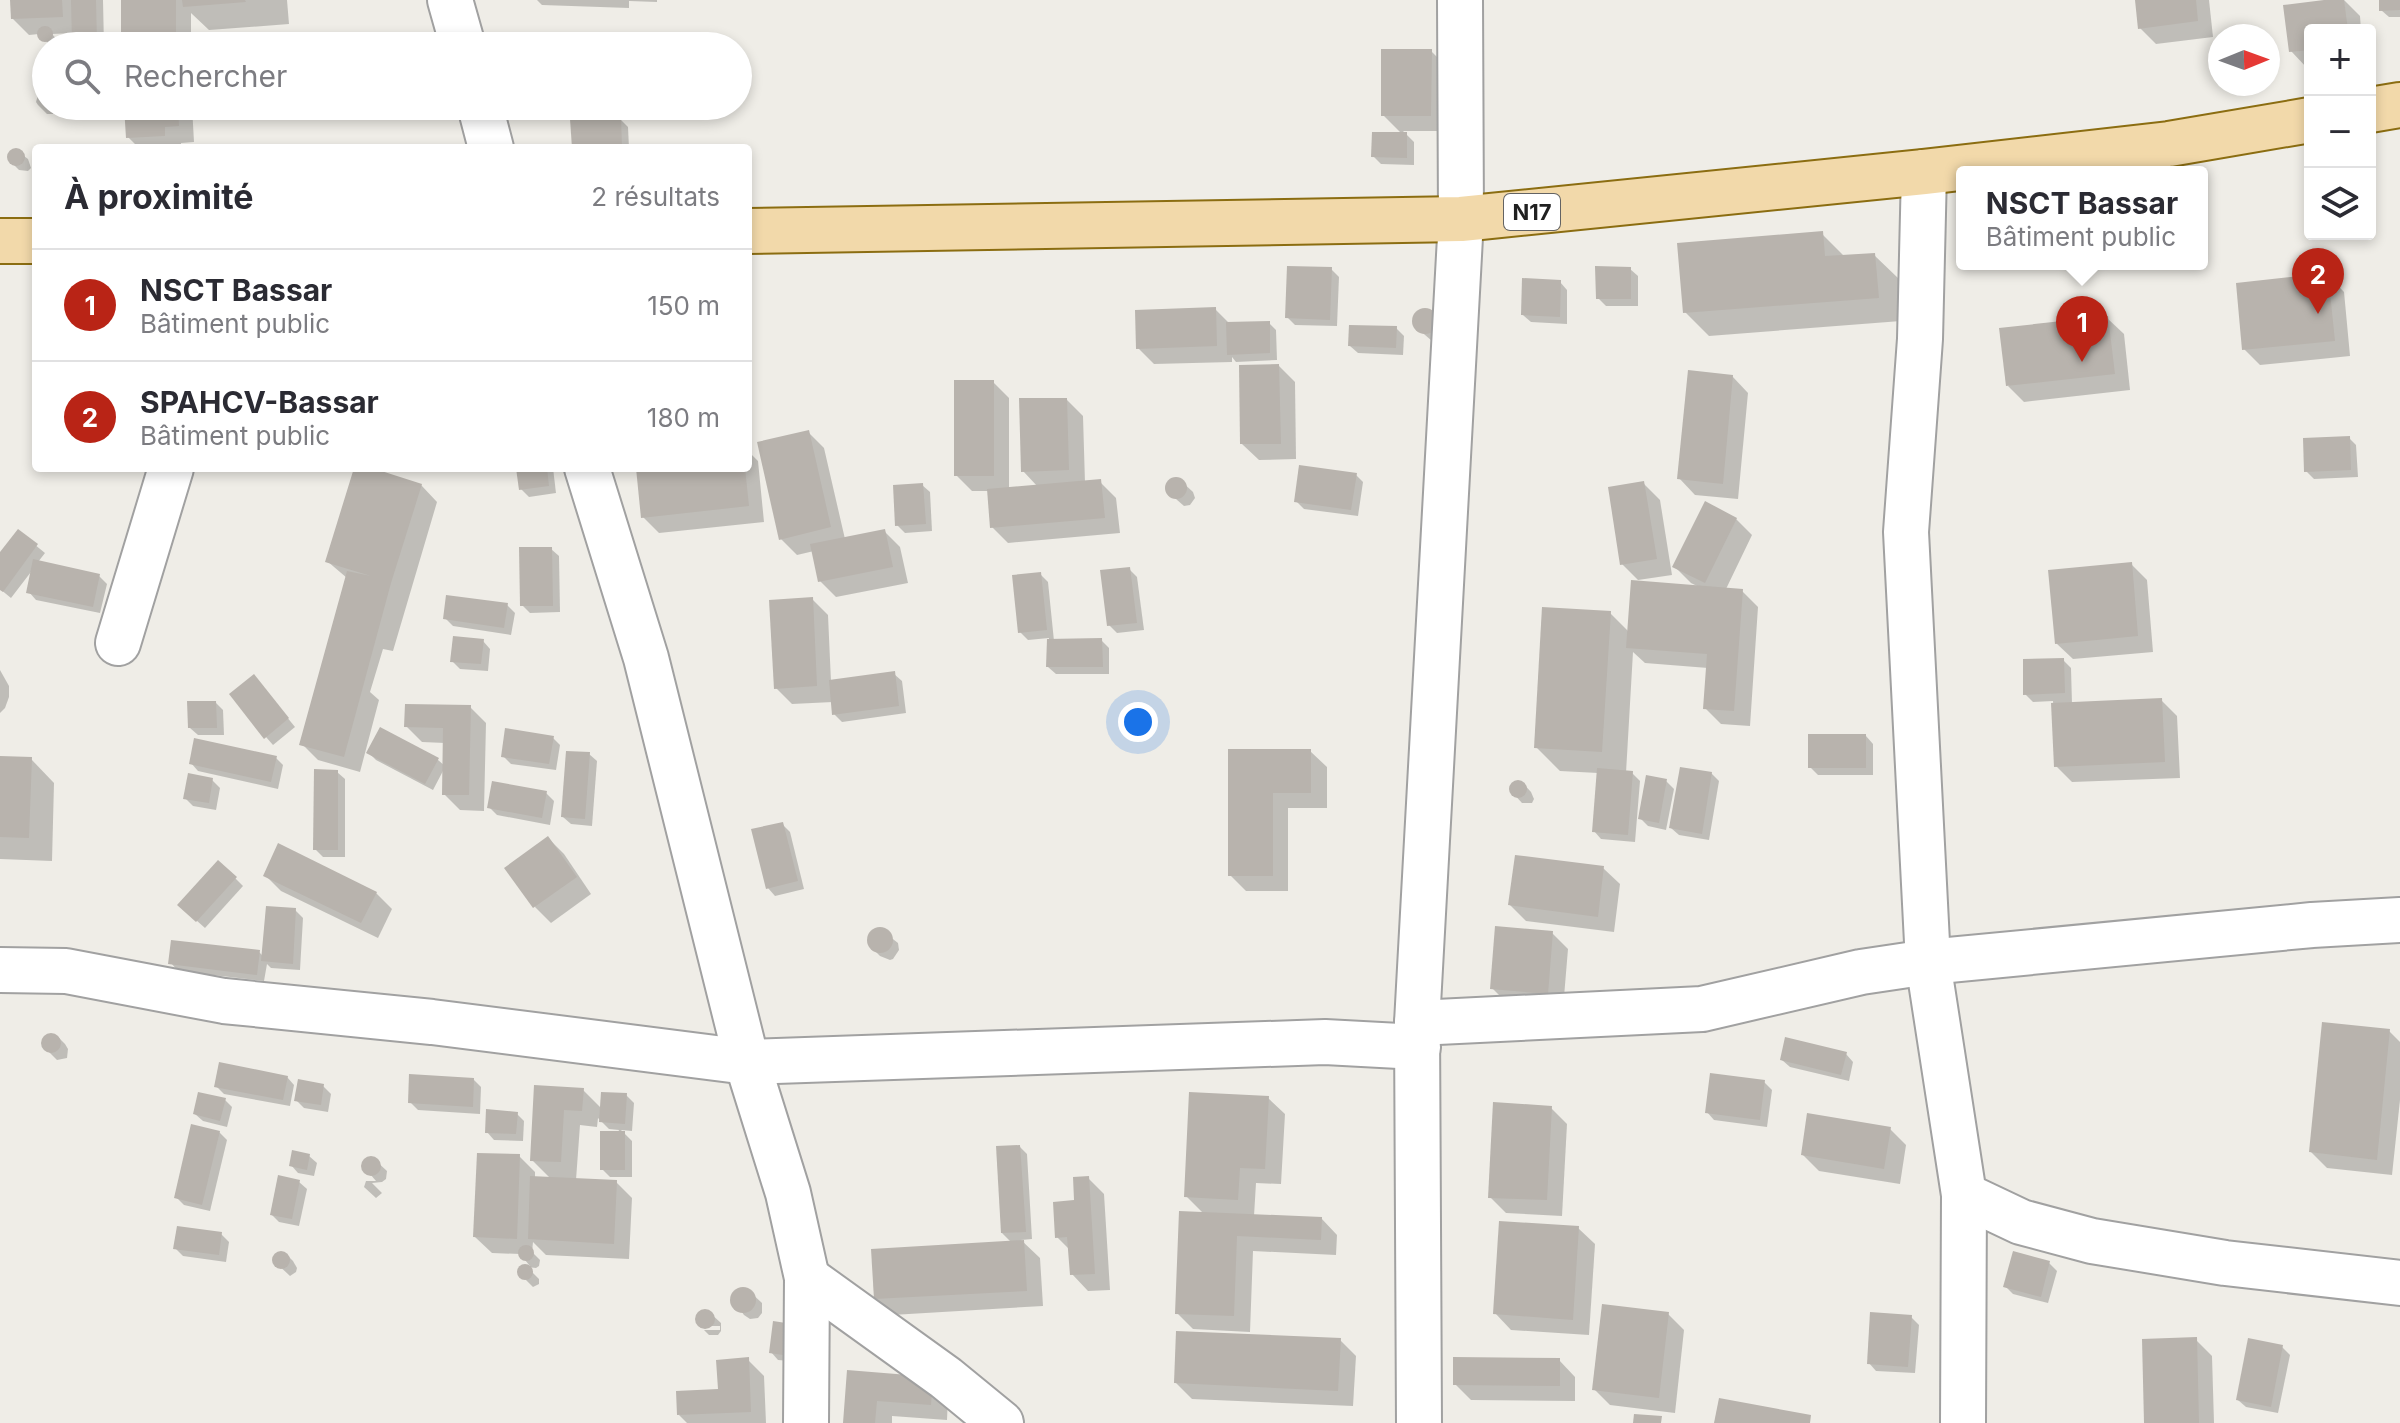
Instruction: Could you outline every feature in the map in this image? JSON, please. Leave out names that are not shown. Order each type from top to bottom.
[{"type":"main road","points":[[2376,109],[2400,105]]},
{"type":"main road","name":"N17","points":[[1976,166],[2169,144],[2304,121]]},
{"type":"main road","name":"N17","points":[[752,231],[1461,219],[1956,168]]},
{"type":"main road","points":[[0,241],[32,241]]},
{"type":"street","points":[[450,0],[459,32]]},
{"type":"street","points":[[1419,1423],[1418,1035],[1461,219],[1460,0]]},
{"type":"street","points":[[484,120],[490,144]]},
{"type":"street","points":[[1924,172],[1920,339],[1906,532],[1928,962],[1964,1195],[1963,1423]]},
{"type":"street","points":[[118,643],[170,472]]},
{"type":"street","points":[[588,472],[646,658],[747,1062],[788,1193],[807,1278],[806,1423]]},
{"type":"street","points":[[0,970],[66,971],[224,1001],[432,1022],[747,1062],[1325,1042],[1418,1035],[1702,1009],[1861,972],[1928,962],[2312,925],[2400,920]]},
{"type":"street","points":[[1964,1195],[2021,1222],[2092,1241],[2225,1263],[2400,1283]]},
{"type":"street","points":[[807,1278],[946,1378],[1001,1423]]},
{"type":"building","points":[[10,0],[62,0],[63,17],[11,19]]},
{"type":"building","points":[[71,0],[96,0],[97,32],[72,32]]},
{"type":"building","points":[[121,0],[176,0],[176,32],[121,32]]},
{"type":"building","points":[[182,0],[245,0],[246,2],[183,7]]},
{"type":"building","points":[[2135,0],[2196,0],[2198,21],[2138,29]]},
{"type":"building","points":[[2344,0],[2347,24],[2304,24],[2304,51],[2289,52],[2283,5]]},
{"type":"building","points":[[2379,0],[2400,0],[2400,10],[2379,11]]},
{"type":"building","points":[[45,26],[52,32],[38,32]]},
{"type":"building","points":[[1381,49],[1432,49],[1431,116],[1381,116]]},
{"type":"building","points":[[125,120],[179,120],[179,126],[165,127],[165,136],[126,138]]},
{"type":"building","points":[[570,120],[621,120],[622,144],[572,144]]},
{"type":"building","points":[[1372,132],[1407,132],[1407,158],[1371,157]]},
{"type":"building","points":[[16,148],[25,157],[16,166],[7,157]]},
{"type":"building","points":[[1823,231],[1825,256],[1875,253],[1879,298],[1683,313],[1677,243]]},
{"type":"building","points":[[1287,266],[1332,267],[1330,320],[1285,318]]},
{"type":"building","points":[[1595,266],[1631,267],[1631,299],[1596,299]]},
{"type":"building","points":[[2328,273],[2335,341],[2242,350],[2236,283]]},
{"type":"building","points":[[1522,278],[1561,280],[1560,317],[1521,315]]},
{"type":"building","points":[[1216,307],[1217,346],[1136,349],[1135,310]]},
{"type":"building","points":[[1425,308],[1434,312],[1438,321],[1434,330],[1425,334],[1416,330],[1412,321],[1416,312]]},
{"type":"building","points":[[2108,316],[2115,374],[2006,386],[1999,328]]},
{"type":"building","points":[[1270,321],[1270,353],[1227,355],[1226,322]]},
{"type":"building","points":[[1349,325],[1397,326],[1396,348],[1348,346]]},
{"type":"building","points":[[1279,364],[1281,444],[1240,444],[1239,365]]},
{"type":"building","points":[[1688,370],[1733,375],[1723,484],[1677,479]]},
{"type":"building","points":[[954,380],[994,380],[994,476],[954,476]]},
{"type":"building","points":[[1019,398],[1067,398],[1069,470],[1021,472]]},
{"type":"building","points":[[809,430],[831,527],[779,540],[757,442]]},
{"type":"building","points":[[2350,436],[2351,470],[2304,472],[2303,438]]},
{"type":"building","points":[[1299,465],[1357,473],[1351,510],[1294,502]]},
{"type":"building","points":[[353,472],[384,472],[422,484],[391,583],[344,757],[299,745],[347,571],[371,576],[325,562]]},
{"type":"building","points":[[517,472],[547,472],[549,486],[519,490]]},
{"type":"building","points":[[636,472],[745,472],[749,506],[641,518]]},
{"type":"building","points":[[1176,477],[1184,480],[1187,488],[1184,496],[1176,499],[1168,496],[1165,488],[1168,480]]},
{"type":"building","points":[[1101,479],[1105,518],[990,528],[987,489]]},
{"type":"building","points":[[1644,481],[1657,559],[1620,565],[1608,487]]},
{"type":"building","points":[[923,483],[926,524],[895,526],[893,485]]},
{"type":"building","points":[[1705,501],[1737,518],[1705,583],[1672,567]]},
{"type":"building","points":[[18,529],[38,544],[3,592],[0,590],[0,552]]},
{"type":"building","points":[[885,529],[893,567],[818,582],[810,544]]},
{"type":"building","points":[[519,547],[552,547],[553,606],[520,606]]},
{"type":"building","points":[[33,559],[100,574],[93,607],[26,593]]},
{"type":"building","points":[[2132,562],[2138,636],[2055,644],[2048,570]]},
{"type":"building","points":[[1130,567],[1137,623],[1107,626],[1100,570]]},
{"type":"building","points":[[1041,572],[1047,630],[1018,633],[1012,575]]},
{"type":"building","points":[[1631,580],[1743,589],[1734,711],[1703,709],[1707,654],[1626,648]]},
{"type":"building","points":[[446,595],[508,603],[504,628],[443,619]]},
{"type":"building","points":[[813,597],[817,686],[774,689],[769,600]]},
{"type":"building","points":[[1542,607],[1611,611],[1602,752],[1534,748]]},
{"type":"building","points":[[453,636],[484,639],[481,664],[450,662]]},
{"type":"building","points":[[1102,638],[1103,667],[1046,667],[1047,639]]},
{"type":"building","points":[[2064,658],[2065,693],[2023,695],[2023,659]]},
{"type":"building","points":[[895,671],[899,706],[832,715],[829,680]]},
{"type":"building","points":[[254,674],[289,718],[264,739],[229,694]]},
{"type":"building","points":[[2162,698],[2165,762],[2054,767],[2051,703]]},
{"type":"building","points":[[187,701],[216,701],[217,728],[188,728]]},
{"type":"building","points":[[405,704],[471,705],[469,795],[442,795],[443,728],[404,727]]},
{"type":"building","points":[[380,727],[439,758],[425,784],[366,753]]},
{"type":"building","points":[[505,728],[554,736],[549,764],[501,757]]},
{"type":"building","points":[[1808,734],[1866,734],[1866,768],[1808,768]]},
{"type":"building","points":[[194,738],[277,756],[271,782],[189,764]]},
{"type":"building","points":[[1228,749],[1311,749],[1311,793],[1273,793],[1273,876],[1228,876]]},
{"type":"building","points":[[566,751],[590,752],[585,819],[561,817]]},
{"type":"building","points":[[0,756],[32,757],[29,838],[0,837]]},
{"type":"building","points":[[1680,767],[1712,772],[1702,834],[1669,828]]},
{"type":"building","points":[[1597,768],[1633,771],[1628,835],[1592,832]]},
{"type":"building","points":[[314,769],[338,770],[338,850],[313,850]]},
{"type":"building","points":[[188,773],[213,778],[209,803],[183,799]]},
{"type":"building","points":[[1646,775],[1667,779],[1659,823],[1638,819]]},
{"type":"building","points":[[1518,780],[1527,789],[1518,798],[1509,789]]},
{"type":"building","points":[[492,781],[547,791],[542,818],[487,808]]},
{"type":"building","points":[[783,822],[798,881],[766,889],[751,829]]},
{"type":"building","points":[[548,836],[577,877],[533,908],[504,868]]},
{"type":"building","points":[[278,843],[377,892],[361,923],[263,876]]},
{"type":"building","points":[[1515,855],[1604,866],[1598,917],[1508,905]]},
{"type":"building","points":[[218,860],[237,877],[196,922],[177,905]]},
{"type":"building","points":[[266,906],[296,908],[293,964],[261,961]]},
{"type":"building","points":[[1495,926],[1553,931],[1548,994],[1490,989]]},
{"type":"building","points":[[880,927],[889,931],[893,940],[889,949],[880,953],[871,949],[867,940],[871,931]]},
{"type":"building","points":[[171,940],[260,950],[257,975],[168,964]]},
{"type":"building","points":[[2322,1022],[2390,1029],[2377,1160],[2309,1152]]},
{"type":"building","points":[[47,1033],[55,1033],[61,1043],[55,1053],[47,1053],[41,1047],[41,1039]]},
{"type":"building","points":[[1785,1037],[1847,1052],[1841,1075],[1780,1060]]},
{"type":"building","points":[[219,1062],[288,1076],[283,1100],[214,1087]]},
{"type":"building","points":[[1710,1073],[1765,1080],[1760,1120],[1705,1113]]},
{"type":"building","points":[[409,1074],[474,1078],[473,1107],[408,1103]]},
{"type":"building","points":[[298,1079],[324,1084],[321,1105],[294,1101]]},
{"type":"building","points":[[534,1085],[584,1088],[582,1111],[564,1110],[561,1162],[530,1161]]},
{"type":"building","points":[[198,1092],[226,1098],[220,1121],[193,1114]]},
{"type":"building","points":[[601,1092],[627,1093],[625,1124],[599,1122]]},
{"type":"building","points":[[1189,1092],[1269,1096],[1265,1169],[1240,1168],[1238,1200],[1184,1197]]},
{"type":"building","points":[[1493,1102],[1552,1106],[1547,1200],[1488,1198]]},
{"type":"building","points":[[486,1109],[518,1112],[516,1134],[485,1133]]},
{"type":"building","points":[[1807,1113],[1891,1127],[1884,1169],[1801,1155]]},
{"type":"building","points":[[191,1124],[220,1131],[202,1205],[174,1198]]},
{"type":"building","points":[[600,1131],[625,1131],[625,1170],[600,1170]]},
{"type":"building","points":[[1020,1145],[1026,1232],[1001,1233],[996,1146]]},
{"type":"building","points":[[292,1150],[310,1154],[307,1170],[289,1166]]},
{"type":"building","points":[[477,1153],[520,1154],[517,1239],[473,1237]]},
{"type":"building","points":[[371,1156],[378,1159],[381,1166],[378,1173],[371,1176],[364,1173],[361,1166],[364,1159]]},
{"type":"building","points":[[278,1175],[300,1180],[292,1219],[270,1215]]},
{"type":"building","points":[[530,1176],[617,1180],[614,1244],[528,1239]]},
{"type":"building","points":[[1089,1176],[1095,1274],[1070,1275],[1067,1237],[1055,1238],[1053,1202],[1074,1200],[1073,1177]]},
{"type":"building","points":[[1179,1211],[1322,1217],[1321,1240],[1237,1236],[1234,1316],[1175,1314]]},
{"type":"building","points":[[1499,1221],[1579,1226],[1573,1320],[1493,1314]]},
{"type":"building","points":[[177,1226],[222,1232],[219,1255],[173,1249]]},
{"type":"building","points":[[1024,1240],[1027,1291],[874,1299],[871,1249]]},
{"type":"building","points":[[523,1245],[529,1245],[534,1253],[532,1259],[523,1261],[518,1256],[518,1250]]},
{"type":"building","points":[[277,1251],[285,1251],[290,1260],[288,1267],[277,1269],[272,1264],[272,1256]]},
{"type":"building","points":[[2013,1251],[2050,1261],[2041,1297],[2003,1287]]},
{"type":"building","points":[[525,1264],[533,1272],[525,1280],[517,1272]]},
{"type":"building","points":[[743,1287],[752,1291],[756,1300],[752,1309],[743,1313],[734,1309],[730,1300],[734,1291]]},
{"type":"building","points":[[1602,1304],[1669,1312],[1659,1398],[1592,1390]]},
{"type":"building","points":[[701,1309],[709,1309],[715,1319],[709,1329],[701,1329],[695,1323],[695,1315]]},
{"type":"building","points":[[1870,1312],[1912,1315],[1908,1367],[1867,1364]]},
{"type":"building","points":[[773,1321],[786,1323],[783,1355],[769,1353]]},
{"type":"building","points":[[1176,1331],[1341,1338],[1338,1391],[1174,1383]]},
{"type":"building","points":[[2197,1337],[2199,1423],[2144,1423],[2142,1339]]},
{"type":"building","points":[[2248,1338],[2283,1345],[2271,1407],[2236,1400]]},
{"type":"building","points":[[749,1357],[751,1412],[677,1415],[676,1391],[718,1389],[716,1360]]},
{"type":"building","points":[[1453,1357],[1560,1358],[1560,1386],[1453,1385]]},
{"type":"building","points":[[847,1370],[933,1377],[931,1405],[877,1401],[875,1423],[843,1423]]},
{"type":"building","points":[[1719,1398],[1811,1415],[1810,1423],[1714,1423]]},
{"type":"building","points":[[1634,1414],[1662,1416],[1661,1423],[1633,1423]]},
{"type":"place","name":"SPAHCV-Bassar","points":[[2318,314]]},
{"type":"place","name":"NSCT Bassar","points":[[2082,362]]}]
